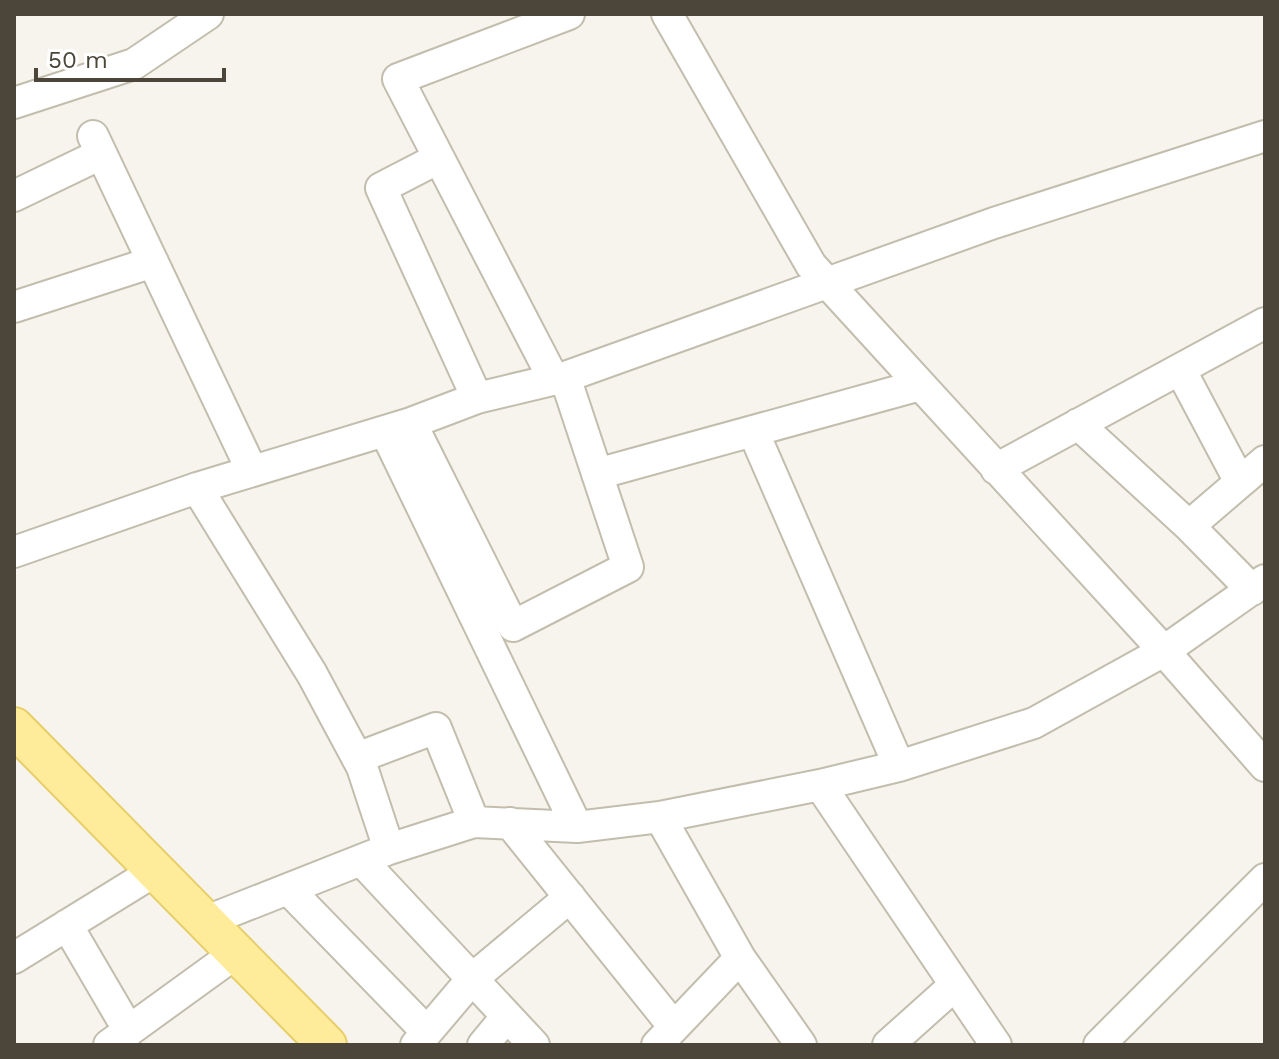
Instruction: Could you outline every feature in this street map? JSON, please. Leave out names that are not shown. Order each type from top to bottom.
[{"type":"main road","points":[[14,727],[327,1045]]},
{"type":"street","points":[[14,103],[134,64],[208,14]]},
{"type":"street","points":[[398,427],[513,626],[628,567],[597,474],[559,378],[398,79],[569,14]]},
{"type":"street","points":[[667,14],[811,265],[1265,766]]},
{"type":"street","points":[[14,552],[197,488],[398,427],[477,398],[559,378],[994,223],[1265,136]]},
{"type":"street","points":[[14,196],[97,145],[252,471]]},
{"type":"street","points":[[439,158],[381,188],[477,398]]},
{"type":"street","points":[[14,307],[153,262]]},
{"type":"street","points":[[996,469],[1265,323]]},
{"type":"street","points":[[1180,369],[1240,482]]},
{"type":"street","points":[[597,474],[920,385]]},
{"type":"street","points":[[204,922],[375,855],[474,822],[577,827],[660,817],[899,766],[1034,723],[1164,651],[1258,585],[1078,424]]},
{"type":"street","points":[[398,427],[577,827]]},
{"type":"street","points":[[753,431],[899,766]]},
{"type":"street","points":[[1189,526],[1265,461]]},
{"type":"street","points":[[197,488],[312,674],[362,767],[375,855],[472,979],[534,1045]]},
{"type":"street","points":[[357,758],[436,728],[474,822]]},
{"type":"street","points":[[820,785],[955,985],[986,1041]]},
{"type":"street","points":[[660,817],[740,958],[801,1045]]},
{"type":"street","points":[[510,823],[570,897],[666,1036],[740,958]]},
{"type":"street","points":[[14,958],[155,871]]},
{"type":"street","points":[[1099,1045],[1265,879]]},
{"type":"street","points":[[288,889],[422,1038],[472,979],[570,897]]},
{"type":"street","points":[[67,925],[119,1038],[236,953]]},
{"type":"street","points":[[888,1045],[955,985]]},
{"type":"street","points":[[483,1045],[507,1016]]}]
